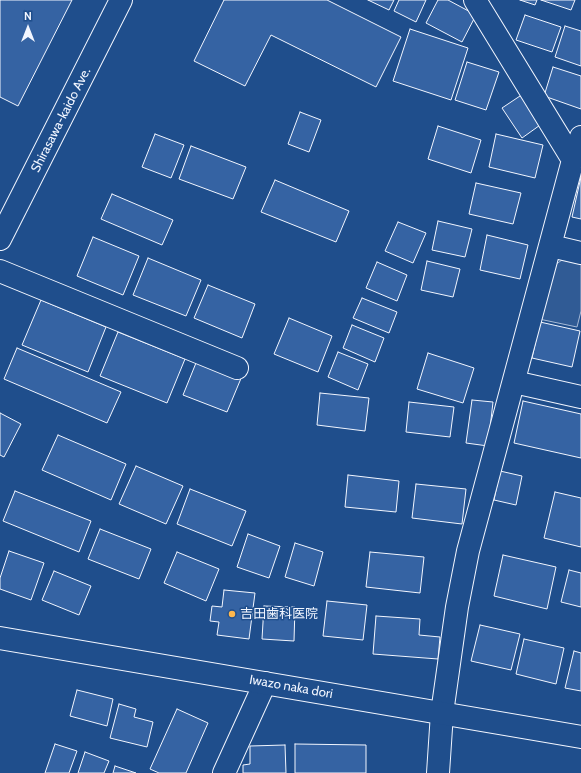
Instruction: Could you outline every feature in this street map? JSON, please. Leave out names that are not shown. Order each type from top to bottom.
[{"type":"street","name":"Shirasawa-kaido Ave.","points":[[0,239],[121,0]]},
{"type":"street","points":[[475,0],[573,160]]},
{"type":"street","points":[[438,773],[442,713],[457,607],[468,551],[573,160],[581,137]]},
{"type":"street","points":[[551,246],[581,253]]},
{"type":"street","points":[[0,271],[237,368]]},
{"type":"street","points":[[514,382],[581,397]]},
{"type":"street","name":"Iwazo naka dori","points":[[0,638],[581,737]]},
{"type":"street","points":[[224,773],[265,683]]},
{"type":"shaded area","points":[[562,260],[581,264],[581,311],[577,327],[539,319],[552,267]]},
{"type":"building","points":[[0,0],[72,0],[18,106],[0,97]]},
{"type":"building","points":[[224,0],[327,0],[401,37],[376,87],[271,35],[245,86],[194,61]]},
{"type":"building","points":[[368,0],[394,0],[389,10]]},
{"type":"building","points":[[399,0],[426,0],[416,22],[394,11]]},
{"type":"building","points":[[438,0],[448,0],[476,15],[462,42],[426,23]]},
{"type":"building","points":[[520,0],[537,0],[535,5]]},
{"type":"building","points":[[541,0],[575,0],[571,10]]},
{"type":"building","points":[[525,15],[561,27],[552,52],[516,40]]},
{"type":"building","points":[[565,26],[581,31],[581,66],[555,57]]},
{"type":"building","points":[[410,29],[468,48],[451,100],[393,81]]},
{"type":"building","points":[[467,62],[499,72],[486,110],[455,100]]},
{"type":"building","points":[[553,67],[581,76],[581,109],[544,96]]},
{"type":"building","points":[[523,94],[543,123],[522,138],[502,108]]},
{"type":"building","points":[[300,112],[321,120],[309,152],[288,144]]},
{"type":"building","points":[[438,126],[481,140],[471,173],[428,159]]},
{"type":"building","points":[[155,134],[184,145],[171,178],[142,167]]},
{"type":"building","points":[[496,134],[543,145],[535,178],[489,167]]},
{"type":"building","points":[[191,146],[246,167],[233,199],[179,179]]},
{"type":"building","points":[[581,177],[581,219],[572,217]]},
{"type":"building","points":[[275,180],[349,211],[336,242],[261,212]]},
{"type":"building","points":[[476,183],[521,193],[513,224],[469,214]]},
{"type":"building","points":[[112,194],[173,220],[162,245],[101,219]]},
{"type":"building","points":[[438,221],[472,229],[465,257],[432,250]]},
{"type":"building","points":[[398,222],[426,233],[413,263],[385,251]]},
{"type":"building","points":[[487,235],[528,245],[520,279],[480,270]]},
{"type":"building","points":[[93,237],[139,256],[123,295],[77,276]]},
{"type":"building","points":[[148,258],[201,280],[186,316],[133,295]]},
{"type":"building","points":[[427,261],[460,269],[453,297],[421,290]]},
{"type":"building","points":[[377,262],[407,275],[397,301],[366,288]]},
{"type":"building","points":[[208,285],[255,304],[242,338],[194,318]]},
{"type":"building","points":[[362,298],[397,312],[389,333],[353,318]]},
{"type":"building","points":[[41,300],[106,327],[88,372],[22,345]]},
{"type":"building","points":[[289,318],[332,336],[318,372],[274,354]]},
{"type":"building","points":[[540,322],[580,331],[572,367],[532,358]]},
{"type":"building","points":[[352,325],[384,338],[375,362],[343,348]]},
{"type":"building","points":[[118,332],[185,359],[167,403],[100,376]]},
{"type":"building","points":[[17,348],[121,392],[107,423],[4,379]]},
{"type":"building","points":[[338,352],[368,364],[358,390],[328,377]]},
{"type":"building","points":[[428,353],[474,368],[463,403],[417,389]]},
{"type":"building","points":[[198,358],[242,376],[227,412],[183,395]]},
{"type":"building","points":[[320,393],[369,398],[365,431],[317,425]]},
{"type":"building","points":[[472,400],[493,402],[488,446],[466,443]]},
{"type":"building","points":[[523,401],[581,414],[581,458],[514,443]]},
{"type":"building","points":[[409,402],[454,407],[450,437],[406,432]]},
{"type":"building","points":[[0,413],[21,424],[4,457],[0,455]]},
{"type":"building","points":[[58,435],[126,464],[111,500],[42,470]]},
{"type":"building","points":[[136,466],[183,486],[166,524],[119,504]]},
{"type":"building","points":[[500,471],[522,476],[516,505],[494,500]]},
{"type":"building","points":[[348,475],[399,481],[396,512],[345,507]]},
{"type":"building","points":[[416,484],[466,489],[462,524],[412,518]]},
{"type":"building","points":[[190,489],[246,511],[232,546],[177,524]]},
{"type":"building","points":[[15,491],[91,521],[79,552],[3,521]]},
{"type":"building","points":[[555,492],[581,498],[581,547],[544,538]]},
{"type":"building","points":[[100,529],[151,549],[139,579],[88,559]]},
{"type":"building","points":[[248,534],[280,546],[269,578],[237,567]]},
{"type":"building","points":[[295,543],[323,552],[314,586],[285,577]]},
{"type":"building","points":[[9,551],[44,563],[31,600],[0,589],[0,578]]},
{"type":"building","points":[[177,552],[219,569],[206,601],[164,583]]},
{"type":"building","points":[[370,552],[424,557],[420,593],[366,587]]},
{"type":"building","points":[[503,555],[556,567],[547,609],[494,596]]},
{"type":"building","points":[[569,570],[581,573],[581,607],[561,602]]},
{"type":"building","points":[[54,571],[91,586],[79,615],[42,600]]},
{"type":"building","name":"吉田歯科医院","points":[[224,590],[255,593],[249,639],[217,635],[219,622],[210,621],[212,606],[222,607]]},
{"type":"building","points":[[327,601],[367,605],[363,640],[323,636]]},
{"type":"building","points":[[264,606],[295,607],[294,641],[262,639]]},
{"type":"building","points":[[376,616],[420,619],[419,635],[440,637],[438,659],[373,654]]},
{"type":"building","points":[[480,625],[520,634],[511,670],[471,661]]},
{"type":"building","points":[[524,639],[564,648],[556,684],[516,674]]},
{"type":"building","points":[[574,651],[581,653],[581,691],[565,688]]},
{"type":"building","points":[[77,690],[113,699],[107,726],[70,716]]},
{"type":"building","points":[[119,704],[136,709],[134,717],[153,722],[147,747],[110,738]]},
{"type":"building","points":[[177,709],[208,723],[186,773],[159,773],[150,769]]},
{"type":"building","points":[[55,744],[77,751],[69,773],[45,773]]},
{"type":"building","points":[[295,744],[366,745],[366,773],[295,773]]},
{"type":"building","points":[[285,745],[286,773],[243,773],[243,765],[250,764],[250,746]]},
{"type":"building","points":[[85,752],[109,761],[104,773],[78,773]]},
{"type":"building","points":[[115,766],[136,773],[113,773]]},
{"type":"place","name":"吉田歯科医院","points":[[232,614]]}]
